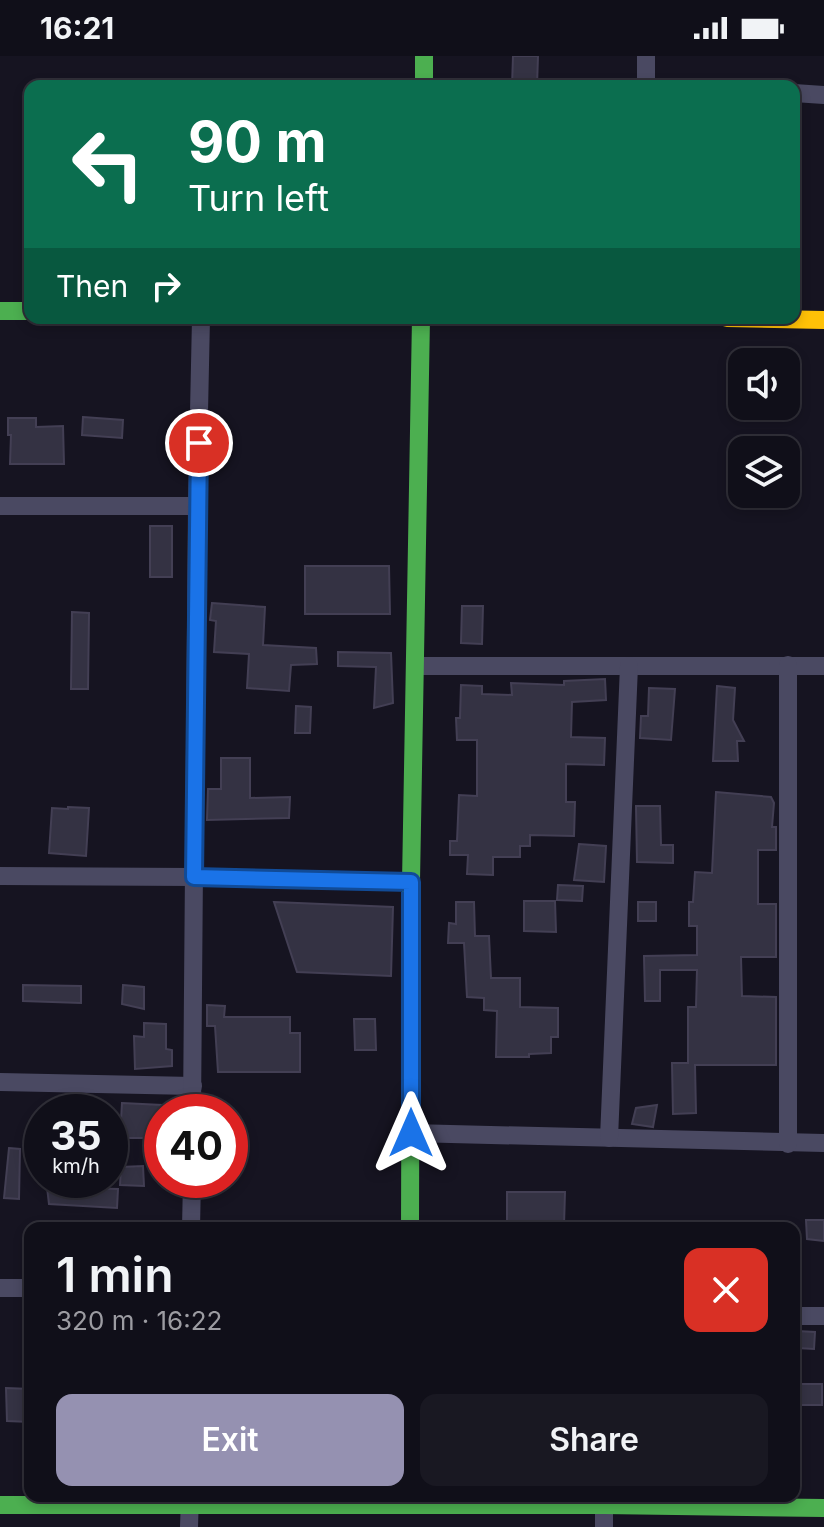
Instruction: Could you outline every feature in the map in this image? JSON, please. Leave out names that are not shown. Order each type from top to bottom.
[{"type":"street","points":[[424,56],[424,80]]},
{"type":"street","points":[[646,56],[646,80]]},
{"type":"street","points":[[800,93],[824,95]]},
{"type":"street","points":[[0,311],[24,311]]},
{"type":"street","points":[[800,320],[824,320]]},
{"type":"street","points":[[193,1094],[201,324]]},
{"type":"street","points":[[410,1222],[411,882],[421,324]]},
{"type":"street","points":[[0,506],[197,506]]},
{"type":"street","points":[[788,665],[788,1144]]},
{"type":"street","points":[[415,666],[824,666]]},
{"type":"street","points":[[609,1138],[629,666]]},
{"type":"street","points":[[0,876],[411,882]]},
{"type":"street","points":[[0,1082],[193,1086]]},
{"type":"street","points":[[411,1133],[824,1143]]},
{"type":"street","points":[[191,1222],[192,1198]]},
{"type":"street","points":[[0,1288],[24,1288]]},
{"type":"street","points":[[800,1316],[824,1316]]},
{"type":"street","points":[[0,1505],[142,1502]]},
{"type":"street","points":[[189,1527],[190,1502]]},
{"type":"street","points":[[410,1502],[410,1527]]},
{"type":"street","points":[[458,1502],[604,1505],[780,1518],[824,1508]]},
{"type":"street","points":[[604,1505],[604,1527]]},
{"type":"building","points":[[513,56],[538,56],[537,80],[512,80]]},
{"type":"building","points":[[83,417],[123,420],[122,438],[82,435]]},
{"type":"building","points":[[8,418],[36,418],[36,427],[63,426],[64,464],[10,464]]},
{"type":"building","points":[[150,526],[172,526],[172,577],[150,577]]},
{"type":"building","points":[[305,566],[389,566],[390,614],[305,614]]},
{"type":"building","points":[[212,603],[265,607],[263,645],[316,648],[317,664],[291,665],[289,691],[247,688],[249,654],[214,652],[216,621],[210,620]]},
{"type":"building","points":[[462,606],[483,606],[482,644],[461,643]]},
{"type":"building","points":[[72,612],[89,613],[88,689],[71,689]]},
{"type":"building","points":[[338,652],[391,653],[393,703],[374,708],[376,667],[338,666]]},
{"type":"building","points":[[605,679],[606,700],[572,702],[571,737],[605,738],[604,765],[566,764],[566,802],[575,802],[574,836],[530,835],[530,846],[520,846],[520,857],[493,857],[493,875],[467,874],[468,855],[450,855],[450,841],[457,841],[459,795],[477,796],[477,740],[457,740],[456,718],[460,718],[461,685],[482,686],[482,694],[512,695],[511,683],[564,685],[564,681]]},
{"type":"building","points":[[717,686],[735,688],[733,720],[744,741],[737,741],[738,761],[713,761]]},
{"type":"building","points":[[649,688],[675,689],[671,740],[640,738],[641,716],[648,716]]},
{"type":"building","points":[[296,706],[311,707],[310,733],[295,733]]},
{"type":"building","points":[[221,758],[250,758],[250,798],[290,797],[289,818],[207,820],[208,789],[221,789]]},
{"type":"building","points":[[716,792],[771,797],[774,803],[772,827],[776,827],[776,850],[758,850],[758,904],[776,904],[776,957],[741,957],[742,996],[776,997],[776,1065],[695,1065],[696,1113],[673,1114],[672,1063],[688,1063],[688,1007],[696,1007],[697,970],[660,970],[660,1001],[645,1001],[644,956],[697,955],[697,926],[689,926],[689,902],[693,902],[695,872],[712,873]]},
{"type":"building","points":[[636,806],[660,806],[661,845],[673,845],[673,863],[637,862]]},
{"type":"building","points":[[52,808],[89,808],[86,856],[49,853]]},
{"type":"building","points":[[579,844],[606,846],[604,882],[574,880]]},
{"type":"building","points":[[558,885],[583,886],[582,901],[557,900]]},
{"type":"building","points":[[524,901],[555,901],[556,932],[524,931]]},
{"type":"building","points":[[274,902],[393,907],[391,976],[297,972]]},
{"type":"building","points":[[456,902],[474,902],[475,936],[489,936],[491,978],[520,978],[520,1007],[558,1008],[558,1037],[551,1037],[551,1053],[496,1057],[497,1011],[484,1010],[484,998],[467,997],[464,943],[448,943],[449,923],[456,924]]},
{"type":"building","points":[[638,902],[656,902],[656,921],[638,921]]},
{"type":"building","points":[[23,985],[81,986],[81,1003],[23,1001]]},
{"type":"building","points":[[123,985],[144,987],[144,1009],[122,1004]]},
{"type":"building","points":[[207,1005],[225,1006],[224,1017],[290,1017],[290,1033],[300,1033],[300,1072],[218,1072],[215,1026],[207,1026]]},
{"type":"building","points":[[354,1019],[375,1019],[376,1050],[355,1050]]},
{"type":"building","points":[[144,1023],[166,1024],[166,1049],[172,1050],[172,1066],[135,1069],[134,1036],[144,1037]]},
{"type":"building","points":[[128,1103],[144,1104],[144,1138],[128,1138]]},
{"type":"building","points":[[657,1105],[653,1127],[632,1124],[636,1108]]},
{"type":"building","points":[[9,1148],[20,1149],[19,1199],[4,1198]]},
{"type":"building","points":[[143,1166],[144,1186],[128,1185],[128,1167]]},
{"type":"building","points":[[507,1192],[565,1192],[564,1222],[507,1222]]},
{"type":"building","points":[[48,1198],[118,1198],[117,1208],[49,1204]]},
{"type":"building","points":[[806,1220],[824,1220],[824,1241],[807,1239]]},
{"type":"building","points":[[800,1331],[815,1332],[814,1349],[800,1348]]},
{"type":"building","points":[[800,1384],[822,1384],[822,1405],[800,1405]]},
{"type":"building","points":[[6,1388],[24,1389],[24,1422],[7,1421]]},
{"type":"traffic: fast","points":[[424,56],[424,80]]},
{"type":"traffic: fast","points":[[0,311],[24,311]]},
{"type":"traffic: fast","points":[[410,1222],[411,882],[421,324]]},
{"type":"traffic: fast","points":[[0,1505],[824,1508]]},
{"type":"traffic: slow","points":[[800,320],[824,320]]},
{"type":"route","points":[[199,443],[194,877],[411,882],[411,1133]]}]
